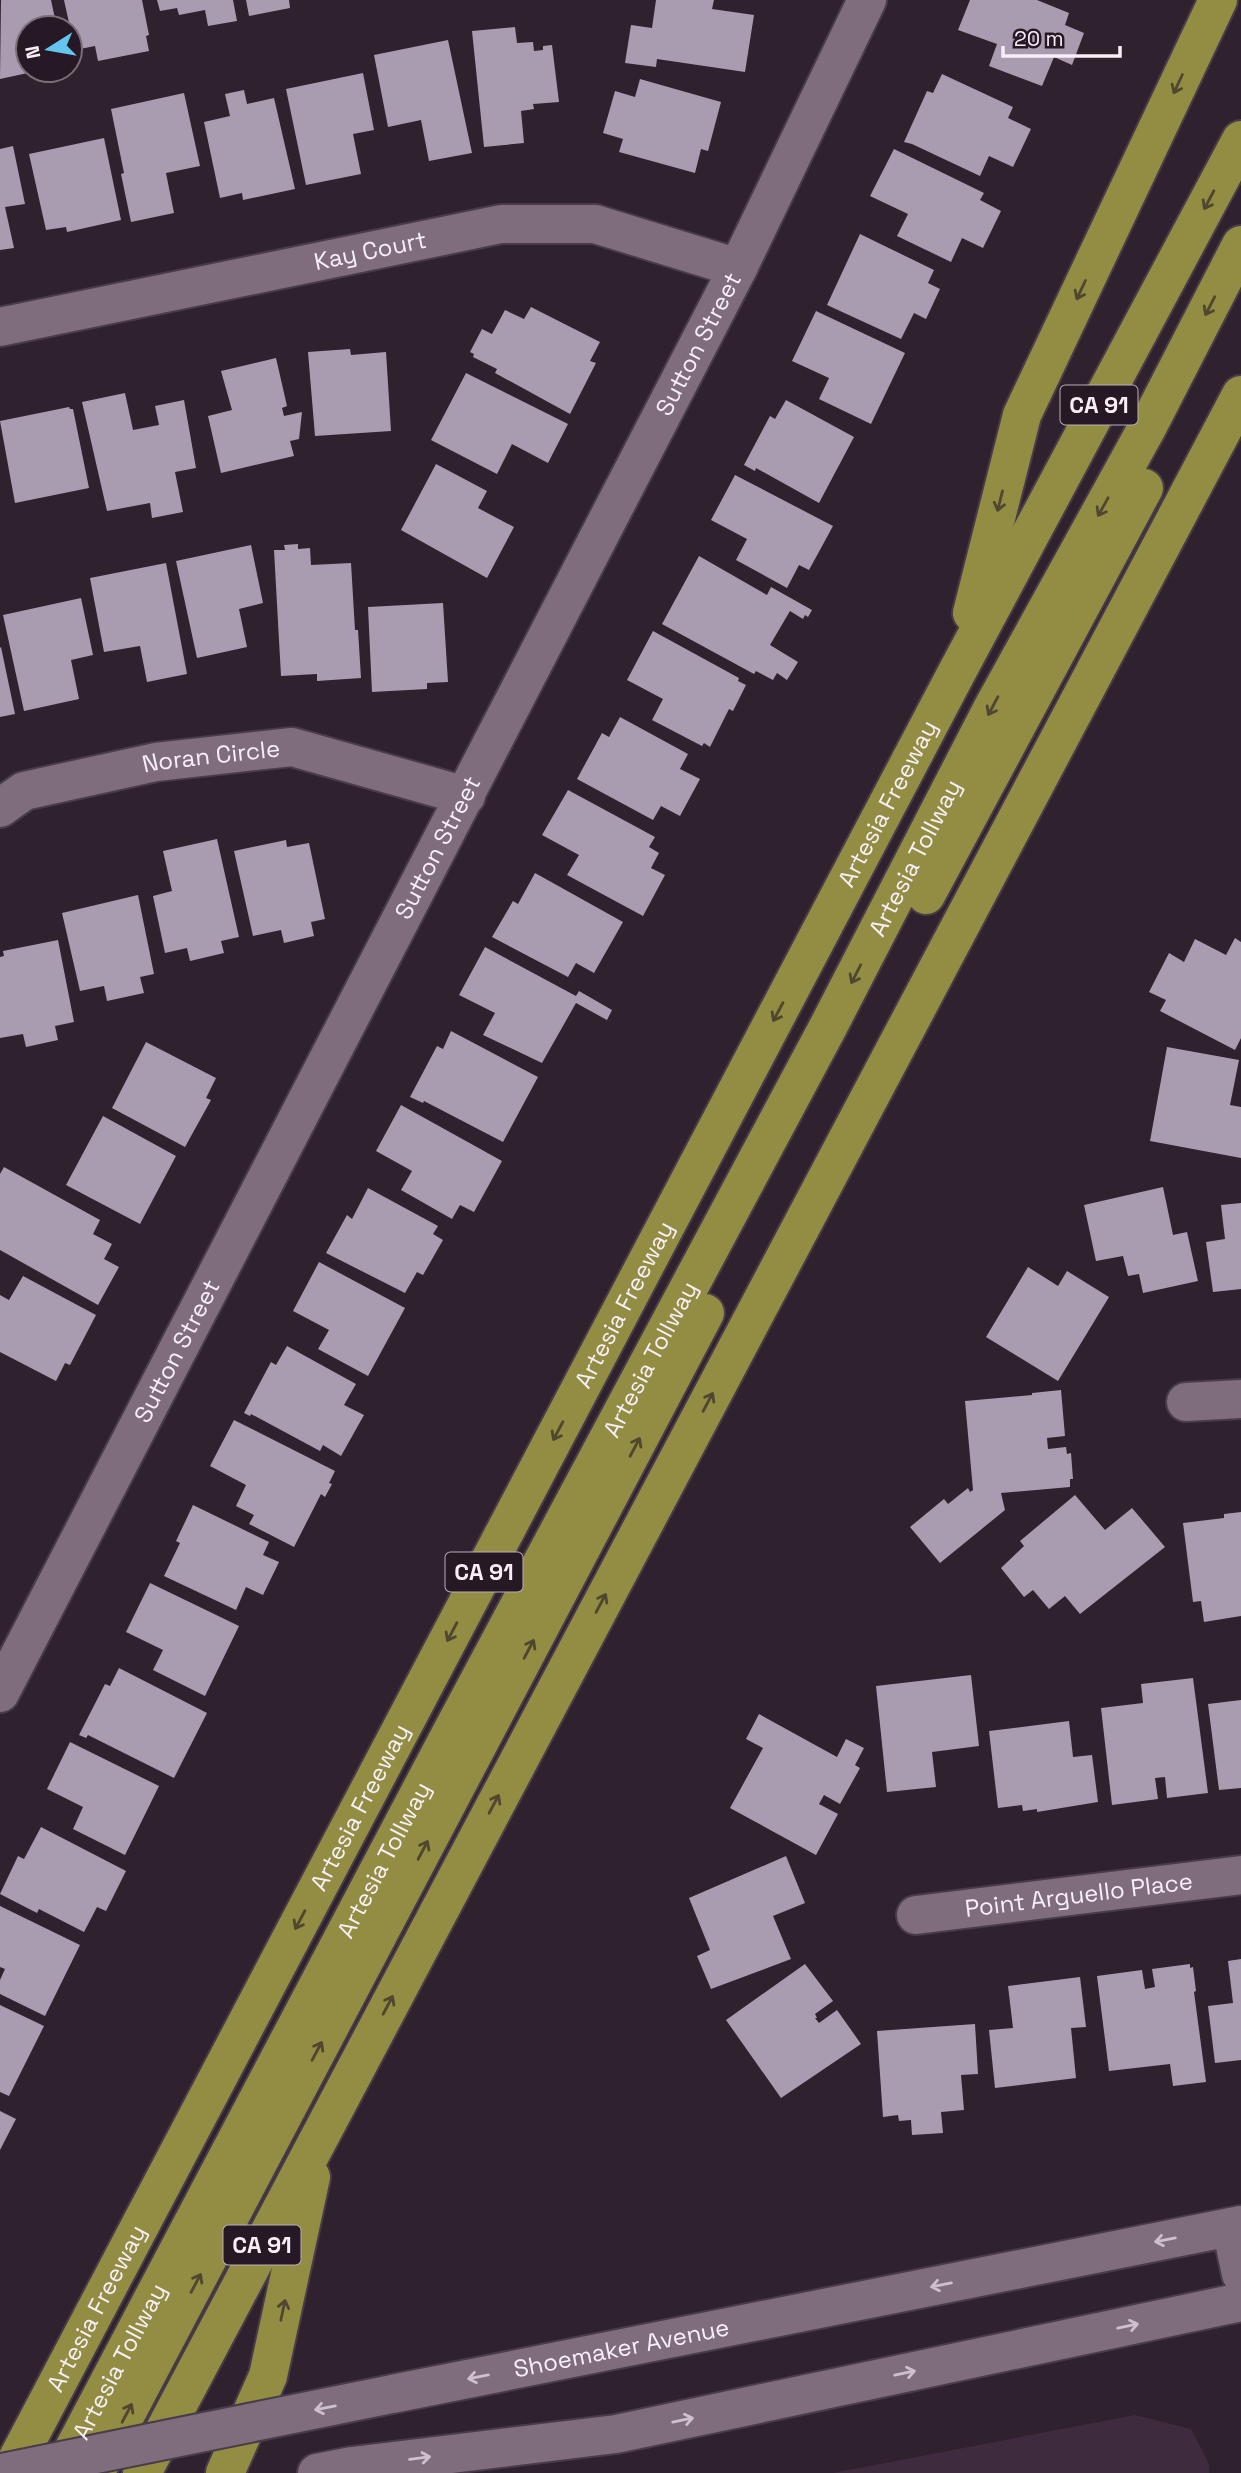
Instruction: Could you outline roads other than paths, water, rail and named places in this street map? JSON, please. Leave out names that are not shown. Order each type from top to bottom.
[{"type":"highway","points":[[958,670],[1022,415],[1218,0]]},
{"type":"highway","name":"Artesia Freeway","points":[[9,2473],[958,670],[1241,140]]},
{"type":"highway","name":"Artesia Tollway","points":[[61,2473],[477,1684],[828,1027],[992,709],[1148,426],[1241,245]]},
{"type":"highway","name":"Artesia Tollway","points":[[95,2473],[751,1224],[1241,303]]},
{"type":"highway","name":"CA 91","points":[[142,2473],[321,2130],[1241,396]]},
{"type":"highway","points":[[225,2473],[268,2376],[321,2130]]},
{"type":"street","name":"Sutton Street","points":[[0,1691],[738,268],[867,0]]},
{"type":"street","name":"Kay Court","points":[[0,327],[501,224],[595,224],[738,268]]},
{"type":"street","name":"Noran Circle","points":[[0,808],[24,791],[156,761],[292,747],[466,796]]},
{"type":"street","points":[[1186,1402],[1241,1399]]},
{"type":"street","name":"Point Arguello Place","points":[[916,1914],[1241,1875]]},
{"type":"street","points":[[1236,2226],[1241,2274]]},
{"type":"street","name":"Shoemaker Avenue","points":[[2,2473],[1236,2226]]},
{"type":"street","points":[[335,2469],[616,2434],[1241,2302]]}]
